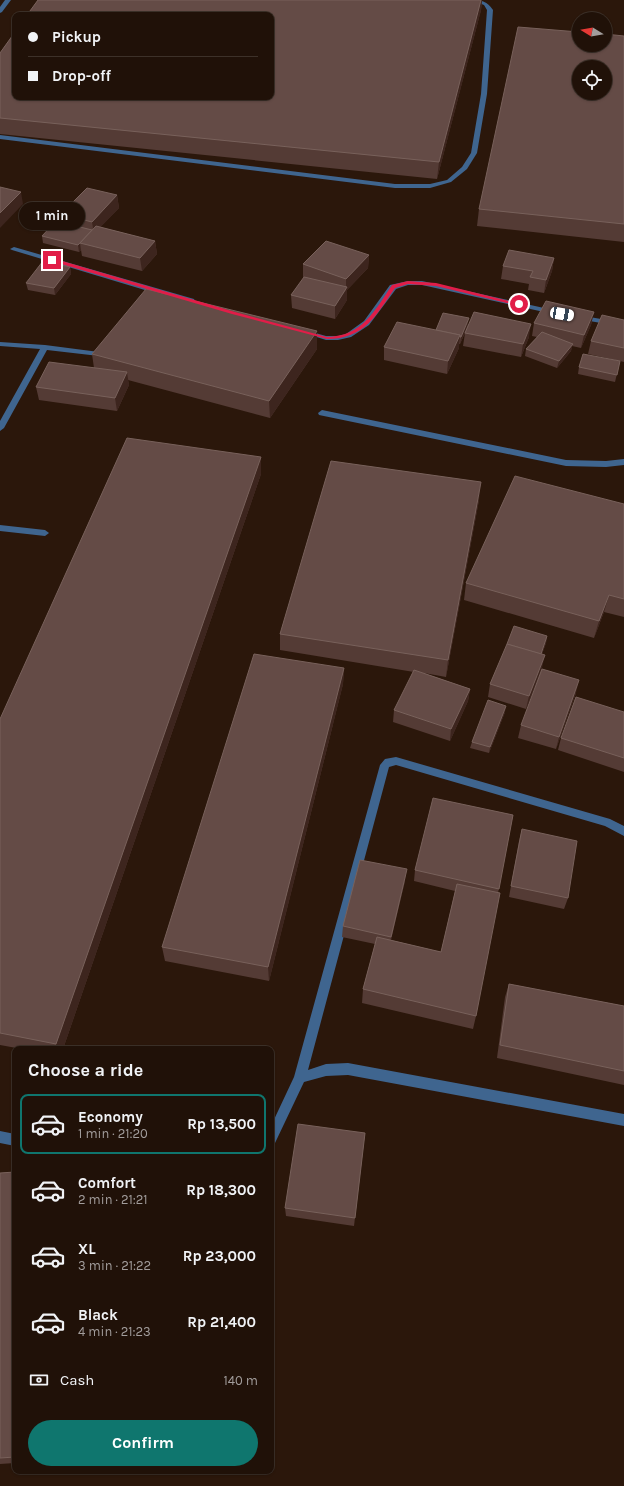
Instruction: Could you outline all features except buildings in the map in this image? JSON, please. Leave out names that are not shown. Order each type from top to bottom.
[{"type":"street","points":[[0,10],[8,0]]},
{"type":"street","points":[[0,137],[395,186],[430,186],[449,181],[465,168],[474,153],[484,94],[490,10],[486,4],[474,0]]},
{"type":"street","points":[[14,249],[196,302]]},
{"type":"street","points":[[298,330],[327,338],[338,338],[349,335],[359,330],[370,320],[393,286],[408,283],[436,285],[566,314],[624,325]]},
{"type":"street","points":[[0,344],[45,347],[99,354]]},
{"type":"street","points":[[0,428],[45,347]]},
{"type":"street","points":[[322,413],[566,463],[606,464],[624,462]]},
{"type":"street","points":[[0,528],[45,534]]},
{"type":"street","points":[[274,1133],[300,1078],[385,766],[389,762],[396,761],[606,822],[614,825],[624,832]]},
{"type":"street","points":[[300,1078],[326,1070],[348,1069],[624,1120]]},
{"type":"street","points":[[0,1136],[12,1139]]},
{"type":"route","points":[[52,260],[234,313],[327,338],[338,338],[359,330],[370,320],[393,286],[408,283],[436,285],[519,304]]}]
